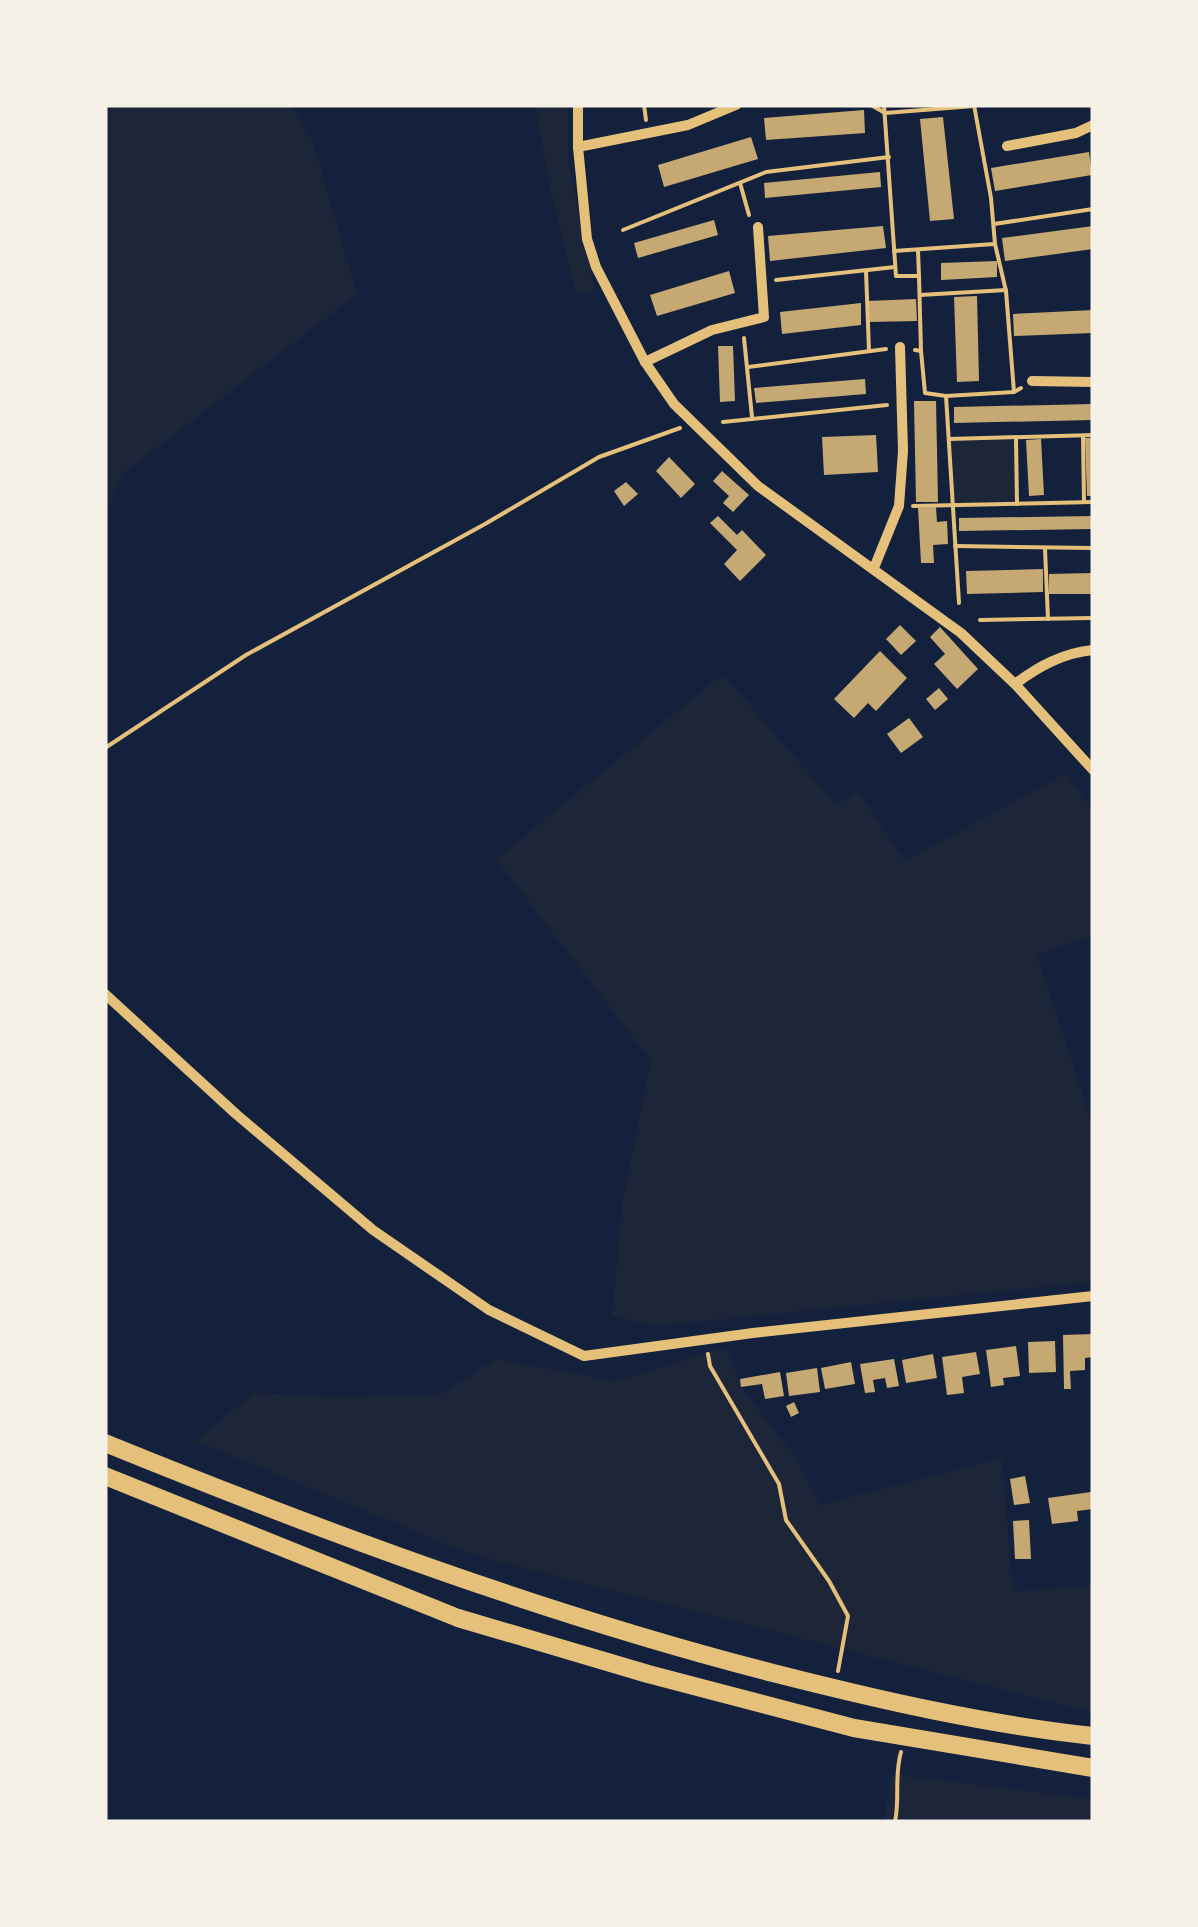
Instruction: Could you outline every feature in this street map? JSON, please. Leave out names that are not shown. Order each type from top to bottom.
[{"type":"highway","points":[[105,1443],[250,1502],[464,1581],[658,1643],[892,1702],[1008,1726],[1093,1736]]},
{"type":"highway","points":[[105,1476],[458,1618],[648,1674],[854,1728],[1093,1768]]},
{"type":"street","points":[[578,105],[578,147],[592,254],[608,297],[674,404],[758,486],[961,633],[1015,684],[1093,770]]},
{"type":"street","points":[[578,147],[688,125],[736,105]]},
{"type":"street","points":[[1007,146],[1076,133],[1093,125]]},
{"type":"street","points":[[645,362],[712,330],[764,317],[758,227]]},
{"type":"street","points":[[874,568],[899,506],[903,451],[900,347]]},
{"type":"street","points":[[1032,381],[1093,382]]},
{"type":"street","points":[[1015,684],[1070,652],[1093,650]]},
{"type":"street","points":[[105,994],[236,1114],[373,1230],[489,1310],[584,1356],[1093,1296]]},
{"type":"path","points":[[872,105],[885,113],[974,105],[1006,290],[1014,392]]},
{"type":"path","points":[[884,105],[896,276],[919,276]]},
{"type":"path","points":[[622,230],[766,172],[888,157]]},
{"type":"path","points":[[740,183],[746,210],[758,227]]},
{"type":"path","points":[[993,224],[1093,209]]},
{"type":"path","points":[[894,251],[995,244]]},
{"type":"path","points":[[918,250],[925,394],[1014,392],[1032,381]]},
{"type":"path","points":[[762,281],[896,266]]},
{"type":"path","points":[[866,270],[869,351]]},
{"type":"path","points":[[920,295],[1006,290]]},
{"type":"path","points":[[741,323],[752,417]]},
{"type":"path","points":[[748,367],[900,347],[921,350]]},
{"type":"path","points":[[946,396],[959,603]]},
{"type":"path","points":[[723,422],[902,403]]},
{"type":"path","points":[[105,748],[246,655],[599,458],[692,424]]},
{"type":"path","points":[[1083,435],[1084,502]]},
{"type":"path","points":[[949,439],[1093,435]]},
{"type":"path","points":[[1016,437],[1018,504]]},
{"type":"path","points":[[899,506],[1093,502]]},
{"type":"path","points":[[955,546],[1093,548]]},
{"type":"path","points":[[1045,548],[1048,619]]},
{"type":"path","points":[[980,620],[1093,618]]},
{"type":"path","points":[[707,1339],[710,1366],[779,1484],[786,1520],[829,1581],[848,1616],[838,1672]]},
{"type":"path","points":[[894,1822],[898,1788],[895,1773],[905,1738]]},
{"type":"shaded area","points":[[105,105],[291,105],[312,139],[357,294],[123,474],[105,513]]},
{"type":"shaded area","points":[[535,105],[568,105],[568,161],[595,291],[576,295]]},
{"type":"shaded area","points":[[1014,437],[1015,504],[952,505],[949,439]]},
{"type":"shaded area","points":[[723,674],[837,806],[857,791],[905,861],[1066,773],[1093,811],[1093,935],[1037,955],[1093,1127],[1093,1282],[654,1326],[612,1316],[622,1205],[651,1061],[496,859]]},
{"type":"shaded area","points":[[726,1347],[741,1387],[794,1455],[820,1505],[1002,1458],[1013,1592],[1093,1585],[1093,1713],[470,1554],[195,1441],[254,1393],[341,1397],[442,1394],[496,1359],[616,1381]]},
{"type":"shaded area","points":[[891,1774],[1093,1799],[1093,1822],[884,1822]]},
{"type":"building","points":[[864,110],[865,133],[766,140],[764,118]]},
{"type":"building","points":[[943,117],[954,219],[930,221],[920,119]]},
{"type":"building","points":[[751,137],[758,159],[664,187],[658,165]]},
{"type":"building","points":[[1089,152],[1092,175],[995,191],[991,168]]},
{"type":"building","points":[[880,172],[881,187],[765,198],[764,183]]},
{"type":"building","points":[[714,220],[718,235],[638,258],[634,243]]},
{"type":"building","points":[[883,226],[886,248],[770,261],[768,236]]},
{"type":"building","points":[[1093,226],[1093,249],[1005,261],[1002,238]]},
{"type":"building","points":[[997,261],[997,277],[941,280],[941,263]]},
{"type":"building","points":[[729,271],[735,293],[657,316],[650,295]]},
{"type":"building","points":[[977,296],[979,381],[957,382],[954,297]]},
{"type":"building","points":[[916,299],[917,321],[868,322],[867,301]]},
{"type":"building","points":[[861,303],[861,325],[782,334],[780,312]]},
{"type":"building","points":[[1093,310],[1093,333],[1014,336],[1013,314]]},
{"type":"building","points":[[718,346],[733,346],[735,401],[720,402]]},
{"type":"building","points":[[865,379],[866,394],[756,403],[754,388]]},
{"type":"building","points":[[914,401],[936,401],[938,502],[916,502]]},
{"type":"building","points":[[1093,404],[1093,420],[954,423],[954,407]]},
{"type":"building","points":[[876,435],[878,472],[824,475],[822,437]]},
{"type":"building","points":[[1085,438],[1093,438],[1093,496],[1087,496]]},
{"type":"building","points":[[1041,439],[1044,495],[1029,496],[1026,440]]},
{"type":"building","points":[[669,457],[695,484],[681,498],[656,471]]},
{"type":"building","points":[[722,471],[749,495],[733,512],[723,503],[729,496],[713,481]]},
{"type":"building","points":[[626,482],[638,494],[624,506],[614,491]]},
{"type":"building","points":[[936,507],[937,522],[947,521],[948,544],[933,545],[934,563],[921,563],[918,508]]},
{"type":"building","points":[[718,516],[737,535],[742,530],[766,555],[740,581],[724,564],[737,550],[710,523]]},
{"type":"building","points":[[1093,516],[1093,529],[959,531],[959,518]]},
{"type":"building","points":[[1043,569],[1043,592],[967,594],[966,571]]},
{"type":"building","points":[[1093,573],[1093,594],[1049,594],[1049,574]]},
{"type":"building","points":[[900,625],[916,641],[901,655],[886,639]]},
{"type":"building","points":[[940,627],[978,669],[957,689],[934,664],[945,654],[930,637]]},
{"type":"building","points":[[880,651],[907,678],[876,711],[868,703],[854,718],[834,699]]},
{"type":"building","points":[[939,688],[948,699],[935,710],[926,699]]},
{"type":"building","points":[[909,718],[923,737],[901,753],[887,734]]},
{"type":"building","points":[[1093,1334],[1093,1357],[1085,1358],[1085,1370],[1070,1371],[1071,1389],[1064,1389],[1063,1335]]},
{"type":"building","points":[[1055,1341],[1056,1372],[1029,1373],[1028,1342]]},
{"type":"building","points":[[1016,1346],[1020,1376],[1003,1378],[1004,1385],[991,1387],[986,1350]]},
{"type":"building","points":[[976,1352],[980,1374],[962,1377],[964,1393],[947,1395],[942,1357]]},
{"type":"building","points":[[933,1354],[937,1378],[906,1383],[902,1360]]},
{"type":"building","points":[[894,1359],[899,1386],[887,1388],[885,1378],[873,1380],[875,1392],[865,1393],[860,1364]]},
{"type":"building","points":[[851,1362],[855,1384],[825,1389],[821,1368]]},
{"type":"building","points":[[817,1368],[820,1392],[789,1396],[786,1373]]},
{"type":"building","points":[[780,1372],[784,1396],[765,1399],[762,1384],[741,1387],[740,1379]]},
{"type":"building","points":[[794,1402],[799,1413],[791,1417],[786,1406]]},
{"type":"building","points":[[1025,1476],[1030,1503],[1014,1505],[1010,1479]]},
{"type":"building","points":[[1091,1492],[1093,1509],[1077,1511],[1078,1521],[1052,1524],[1048,1498]]},
{"type":"building","points":[[1029,1520],[1031,1559],[1015,1559],[1013,1521]]}]
